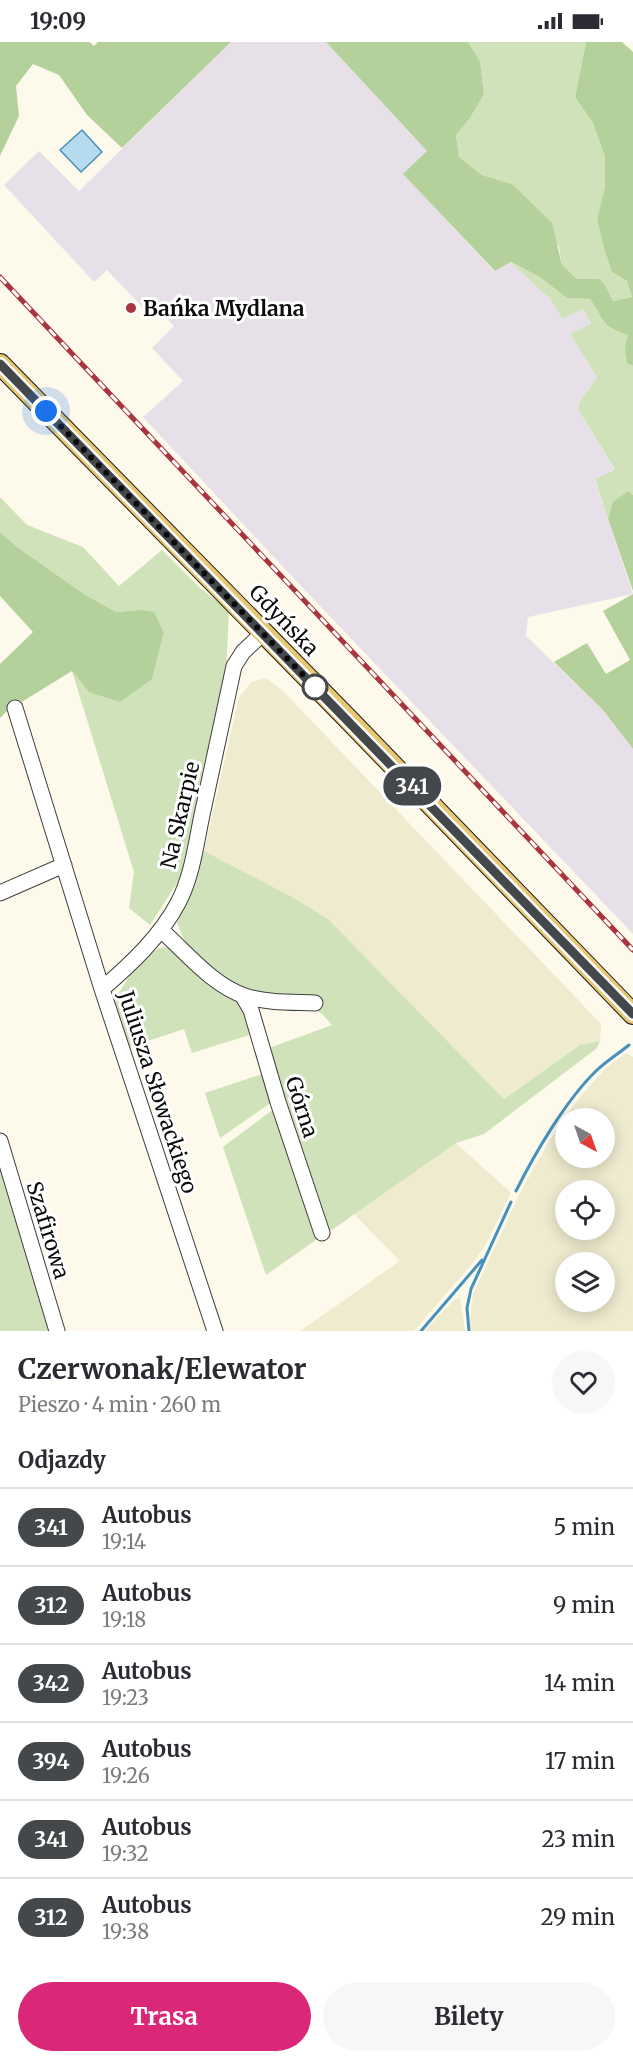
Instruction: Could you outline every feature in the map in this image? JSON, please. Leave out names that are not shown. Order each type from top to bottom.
[{"type":"main road","name":"Gdyńska","points":[[0,364],[633,1014]]},
{"type":"street","name":"Na Skarpie","points":[[102,989],[122,972],[161,930],[179,902],[189,872],[234,666],[243,652],[263,633]]},
{"type":"street","name":"Juliusza Słowackiego","points":[[15,708],[102,989],[215,1331]]},
{"type":"street","points":[[0,893],[64,865]]},
{"type":"street","points":[[161,930],[216,979],[242,995],[258,999],[315,1003]]},
{"type":"street","name":"Górna","points":[[242,995],[251,1010],[321,1233]]},
{"type":"street","name":"Szafirowa","points":[[0,1141],[57,1331]]},
{"type":"shaded area","points":[[231,42],[326,42],[428,152],[404,174],[494,271],[510,262],[551,300],[562,319],[583,309],[591,325],[570,334],[597,377],[580,401],[578,409],[615,471],[595,480],[633,594],[528,617],[526,636],[603,710],[633,749],[633,934],[143,417],[183,381],[152,348],[174,326],[156,308],[146,311],[107,270],[94,282],[4,185],[39,151],[79,191]]},
{"type":"shaded area","points":[[266,678],[283,691],[601,1024],[600,1041],[580,1045],[504,1099],[328,919],[296,899],[204,851],[239,697],[252,682]]},
{"type":"shaded area","points":[[626,1053],[633,1057],[633,1331],[471,1331],[473,1294],[521,1191],[555,1132],[555,1168],[615,1168],[615,1108],[572,1108],[605,1069]]},
{"type":"shaded area","points":[[456,1143],[511,1193],[486,1244],[476,1259],[414,1331],[300,1331],[400,1261],[354,1214]]},
{"type":"shaded area","points":[[460,1298],[465,1331],[424,1331],[455,1299]]},
{"type":"green space","points":[[0,42],[89,42],[94,46],[98,42],[231,42],[122,148],[87,115],[59,75],[33,64],[16,86],[19,116],[0,156]]},
{"type":"green space","points":[[326,42],[468,42],[480,61],[484,94],[470,118],[456,135],[459,157],[482,175],[512,184],[552,223],[562,265],[577,279],[599,279],[605,285],[613,301],[632,297],[627,281],[612,272],[604,249],[597,219],[605,187],[605,157],[593,123],[575,97],[586,42],[622,42],[633,52],[633,366],[627,363],[625,348],[628,335],[608,326],[590,299],[567,298],[541,278],[511,262],[495,271],[403,174],[427,151]]},
{"type":"green space","points":[[468,42],[586,42],[575,97],[593,123],[605,157],[605,187],[597,219],[612,272],[627,281],[632,297],[613,301],[605,285],[577,279],[562,265],[559,247],[512,184],[482,175],[459,157],[456,135],[470,118],[484,94],[480,61]]},
{"type":"green space","points":[[510,262],[541,278],[567,298],[590,299],[608,326],[629,335],[627,363],[633,366],[633,495],[628,491],[614,502],[608,519],[595,479],[615,470],[578,409],[580,401],[597,377],[570,334],[591,324],[583,309],[562,319],[551,300]]},
{"type":"green space","points":[[628,491],[633,495],[633,591],[608,519],[613,502]]},
{"type":"green space","points":[[0,497],[27,525],[83,547],[119,586],[162,550],[199,587],[229,611],[226,673],[183,874],[150,925],[129,908],[134,872],[72,671],[89,692],[152,679],[164,633],[140,610],[116,612],[84,594],[17,547],[0,532]]},
{"type":"green space","points":[[0,532],[17,547],[84,594],[116,612],[140,610],[154,612],[164,633],[152,679],[120,702],[89,692],[72,671],[7,711],[0,718],[0,664],[33,632],[0,596]]},
{"type":"green space","points":[[633,594],[633,749],[603,710],[554,662],[587,643],[606,674],[630,660],[603,611]]},
{"type":"green space","points":[[204,851],[296,899],[328,919],[504,1099],[580,1045],[600,1041],[597,1048],[484,1134],[456,1143],[326,1234],[269,1048],[332,1025],[322,1014],[309,1006],[263,1003],[257,1011],[210,970],[186,944],[177,923]]},
{"type":"green space","points":[[171,947],[234,994],[246,1011],[249,1035],[192,1053],[184,1029],[127,1048],[117,1021],[115,999],[130,975],[158,948]]},
{"type":"green space","points":[[262,1074],[272,1102],[220,1138],[205,1093]]},
{"type":"green space","points":[[271,1111],[278,1113],[320,1237],[266,1275],[223,1147]]},
{"type":"green space","points":[[0,1155],[53,1331],[0,1331]]},
{"type":"water","points":[[82,130],[102,152],[81,172],[60,150]]},
{"type":"waterway","points":[[516,1191],[532,1160],[574,1097],[600,1067],[629,1045]]},
{"type":"waterway","points":[[469,1331],[467,1308],[471,1289],[511,1202]]},
{"type":"waterway","points":[[421,1331],[482,1260]]},
{"type":"railway","points":[[0,277],[633,950]]},
{"type":"bus line","name":"341","points":[[0,364],[633,1014]]},
{"type":"place","name":"Bańka Mydlana","points":[[131,308]]},
{"type":"route","points":[[46,411],[315,687]]}]
